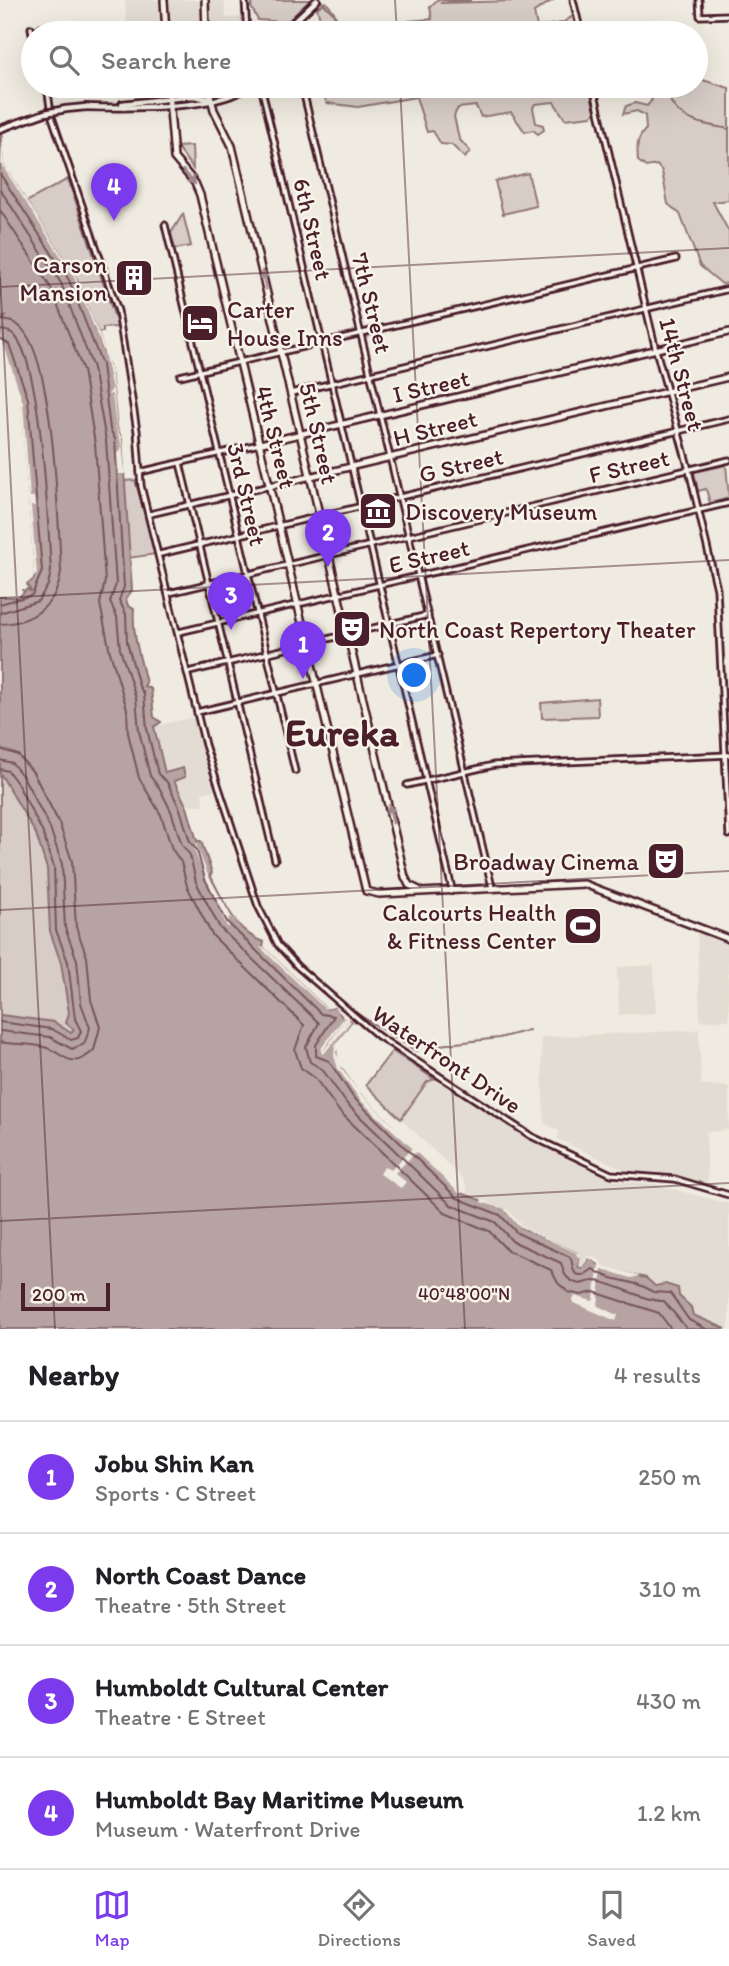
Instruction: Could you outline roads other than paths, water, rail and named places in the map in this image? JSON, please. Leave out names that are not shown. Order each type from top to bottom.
[{"type":"highway","points":[[164,0],[165,21]]},
{"type":"highway","points":[[205,0],[206,21]]},
{"type":"highway","name":"4th Street","points":[[169,98],[174,158],[199,191],[363,886]]},
{"type":"highway","name":"5th Street","points":[[211,100],[230,137],[406,880]]},
{"type":"highway","points":[[406,880],[419,890]]},
{"type":"highway","points":[[394,893],[405,888],[406,880]]},
{"type":"highway","points":[[359,893],[363,886],[368,893],[394,893],[589,885],[729,939]]},
{"type":"main road","points":[[294,21],[317,0]]},
{"type":"main road","points":[[0,129],[66,109],[222,98]]},
{"type":"main road","name":"I Street","points":[[259,444],[729,332]]},
{"type":"main road","name":"H Street","points":[[270,486],[729,377]]},
{"type":"street","points":[[245,0],[246,21]]},
{"type":"street","points":[[573,0],[578,21]]},
{"type":"street","points":[[699,0],[699,16],[729,15]]},
{"type":"street","points":[[49,98],[51,114],[118,311],[137,431],[140,472]]},
{"type":"street","name":"6th Street","points":[[264,98],[452,889]]},
{"type":"street","name":"7th Street","points":[[305,98],[492,887]]},
{"type":"street","name":"14th Street","points":[[596,98],[666,391],[679,431],[717,589],[729,835]]},
{"type":"street","name":"3rd Street","points":[[165,225],[295,771]]},
{"type":"street","points":[[180,376],[676,259]]},
{"type":"street","points":[[291,393],[729,289]]},
{"type":"street","name":"G Street","points":[[160,554],[729,419]]},
{"type":"street","name":"I Street","points":[[140,472],[259,444]]},
{"type":"street","name":"F Street","points":[[169,593],[729,460]]},
{"type":"street","points":[[180,463],[275,860]]},
{"type":"street","name":"Waterfront Drive","points":[[140,472],[215,781],[258,906],[278,945],[290,960],[378,1036],[531,1136],[611,1174],[675,1179],[729,1195]]},
{"type":"street","name":"H Street","points":[[150,514],[270,486]]},
{"type":"street","name":"E Street","points":[[178,633],[729,503]]},
{"type":"street","points":[[188,673],[428,615]]},
{"type":"street","points":[[197,712],[438,654]]},
{"type":"street","points":[[407,785],[494,765],[727,755]]},
{"type":"water","points":[[0,132],[3,136],[3,165],[75,276],[111,371],[117,428],[122,439],[132,590],[126,599],[128,606],[134,609],[135,637],[146,683],[144,686],[151,689],[154,717],[161,722],[154,727],[165,773],[183,768],[185,777],[174,781],[187,807],[197,841],[201,841],[212,873],[210,875],[231,914],[245,931],[264,942],[263,947],[326,1009],[335,1007],[344,1019],[322,1052],[324,1053],[350,1020],[352,1022],[336,1045],[337,1062],[358,1092],[461,1193],[505,1209],[520,1227],[576,1252],[580,1255],[578,1267],[582,1269],[590,1257],[603,1268],[646,1278],[655,1286],[665,1284],[678,1288],[679,1296],[691,1307],[693,1315],[726,1329],[0,1329],[0,1015],[54,1022],[71,1033],[74,1030],[66,1023],[69,1013],[61,963],[50,931],[47,869],[36,834],[0,773],[0,597],[19,597],[27,589],[31,592],[27,584],[34,579],[35,571],[21,400],[0,337],[0,321],[7,316],[0,318]]},
{"type":"waterway","points":[[320,0],[333,13],[336,21]]},
{"type":"waterway","points":[[669,98],[677,110],[690,119],[729,129]]},
{"type":"waterway","points":[[358,1014],[416,1051]]},
{"type":"waterway","points":[[439,1045],[499,1038],[529,1030]]},
{"type":"place","name":"Humboldt Bay Maritime Museum","points":[[114,221]]},
{"type":"place","name":"Carson Mansion","points":[[134,278]]},
{"type":"place","name":"Carter House Inns","points":[[200,323]]},
{"type":"place","name":"Discovery Museum","points":[[378,511]]},
{"type":"place","name":"North Coast Dance","points":[[328,567]]},
{"type":"place","name":"North Coast Repertory Theater","points":[[352,629]]},
{"type":"place","name":"Humboldt Cultural Center","points":[[231,630]]},
{"type":"place","name":"Jobu Shin Kan","points":[[303,679]]},
{"type":"place","name":"Broadway Cinema","points":[[666,861]]},
{"type":"place","name":"Calcourts Health & Fitness Center","points":[[583,926]]},
{"type":"district","name":"Eureka","points":[[342,733]]}]
